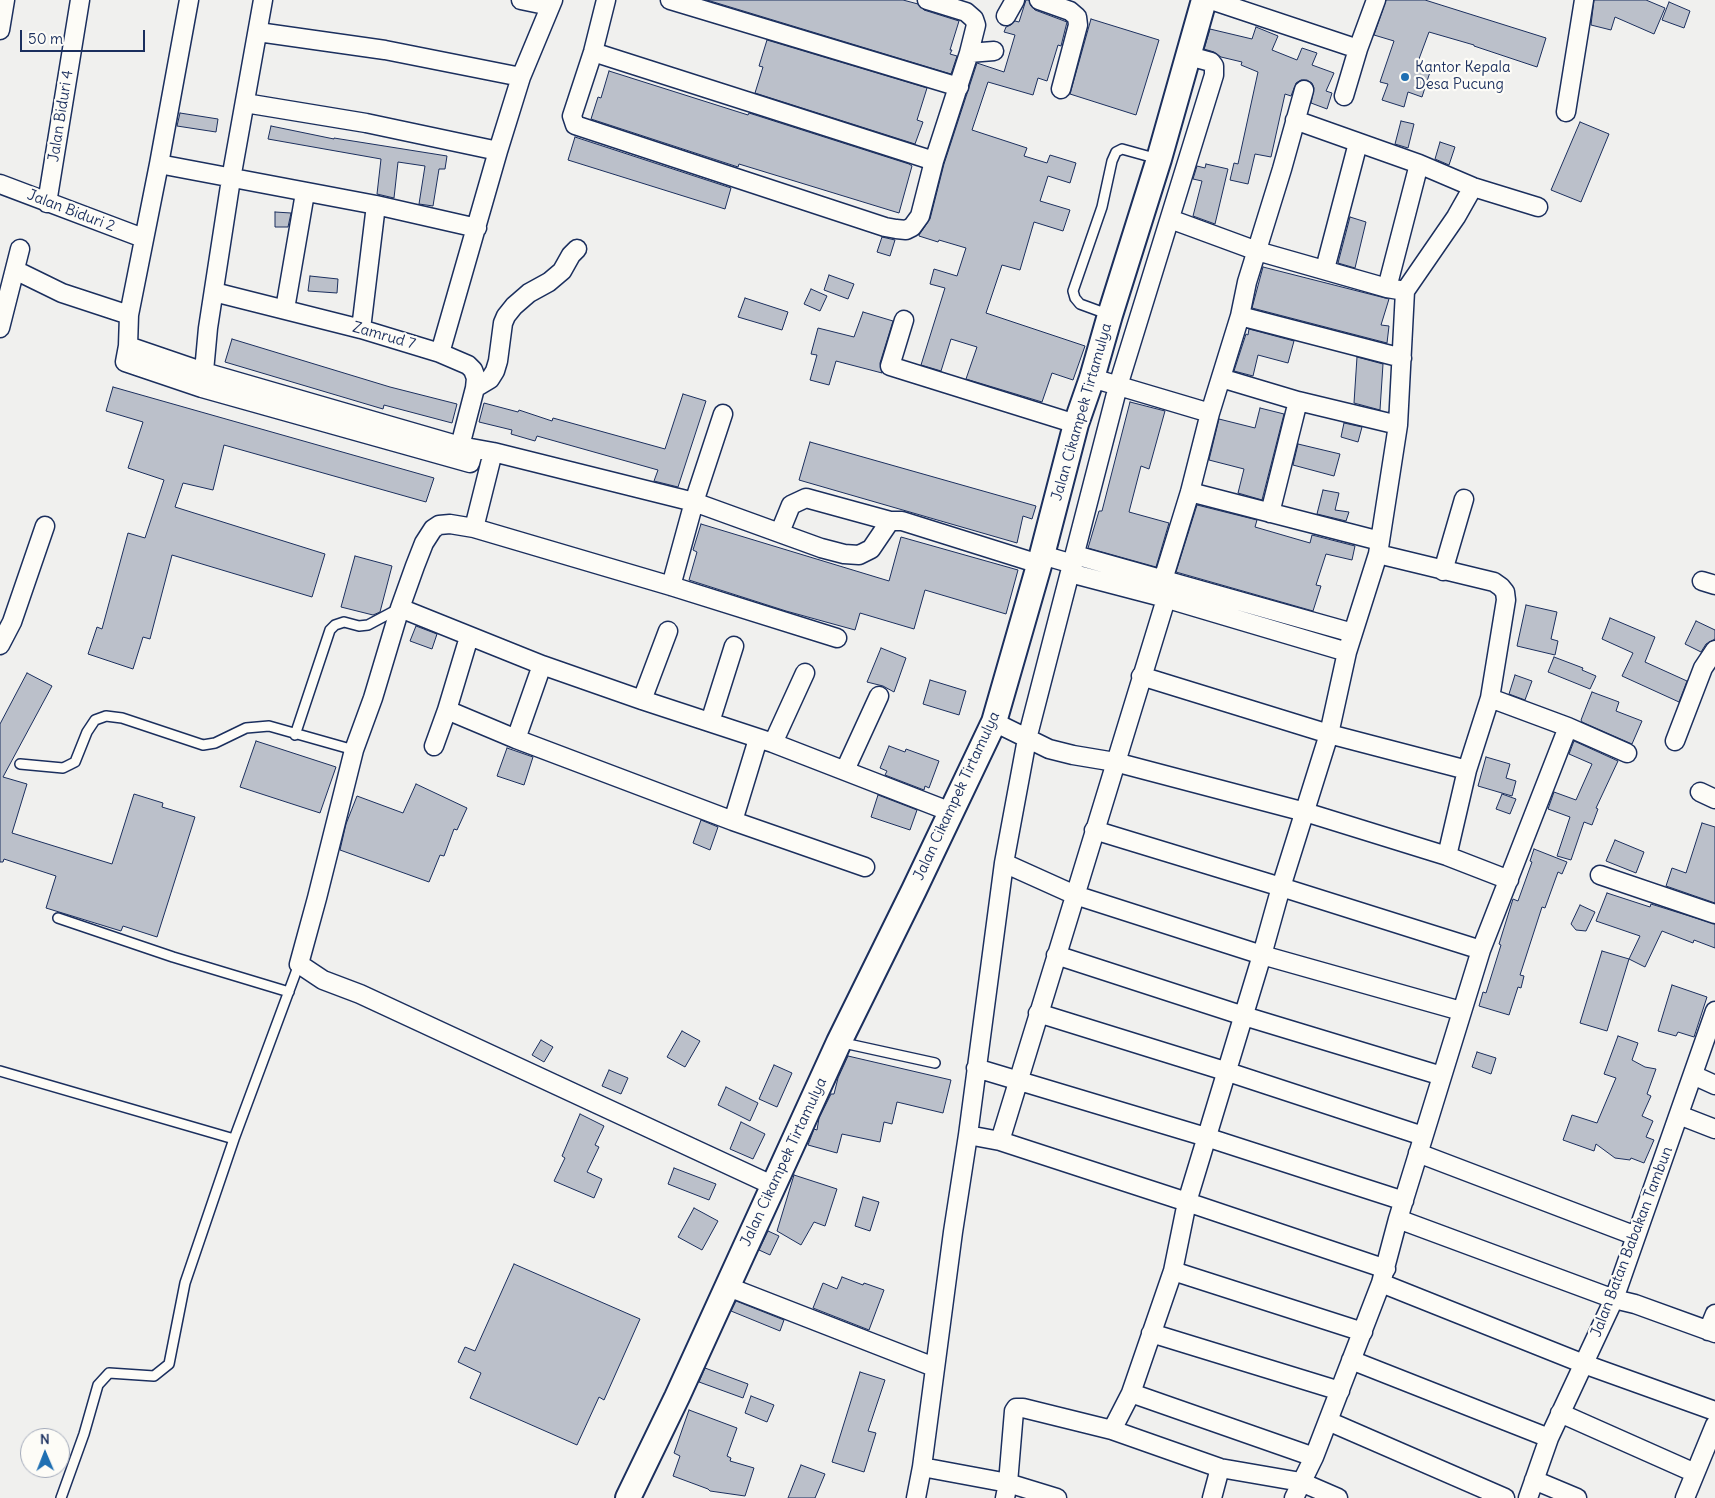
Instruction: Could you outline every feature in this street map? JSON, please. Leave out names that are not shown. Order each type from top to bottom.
[{"type":"street","points":[[0,30],[5,0]]},
{"type":"street","name":"Jalan Biduri 4","points":[[47,203],[80,0]]},
{"type":"street","points":[[189,0],[129,315],[128,346],[203,380],[467,448],[493,452],[694,502],[821,548],[844,554],[858,554],[871,549],[890,521]]},
{"type":"street","points":[[203,380],[231,179],[263,0]]},
{"type":"street","points":[[440,353],[521,77],[552,3],[521,0]]},
{"type":"street","points":[[606,0],[593,52],[572,116],[575,125],[884,227],[906,230],[912,227],[920,216],[934,161],[959,87],[976,25],[974,19],[966,12],[927,0]]},
{"type":"street","points":[[670,0],[959,87]]},
{"type":"street","points":[[1006,16],[1015,0]]},
{"type":"street","points":[[1039,0],[1070,11],[1077,17],[1078,24],[1061,89]]},
{"type":"street","name":"Jalan Cikampek Tirtamulya","points":[[628,1498],[677,1397],[726,1286],[774,1186],[839,1042],[994,722],[1076,424],[1159,160],[1204,0]]},
{"type":"street","points":[[1211,0],[1358,49]]},
{"type":"street","points":[[1344,96],[1358,49],[1376,0]]},
{"type":"street","points":[[1566,112],[1584,0]]},
{"type":"street","points":[[258,32],[385,50],[521,77]]},
{"type":"street","points":[[968,53],[994,50]]},
{"type":"street","points":[[593,52],[934,161]]},
{"type":"street","points":[[916,1498],[922,1467],[934,1367],[968,1135],[1004,863],[1027,739],[1118,386],[1214,75],[1214,66],[1211,62],[1189,56]]},
{"type":"street","points":[[1000,1141],[1142,676],[1162,592],[1210,413],[1240,316],[1247,282],[1304,90]]},
{"type":"street","points":[[245,103],[366,123],[498,151]]},
{"type":"street","points":[[1295,120],[1419,164],[1474,186],[1538,207]]},
{"type":"street","points":[[1325,270],[1358,143]]},
{"type":"street","points":[[159,164],[304,193],[376,205],[477,228]]},
{"type":"street","points":[[1387,288],[1419,164]]},
{"type":"street","name":"Jalan Biduri 2","points":[[0,184],[143,238]]},
{"type":"street","points":[[1112,1430],[1130,1393],[1173,1271],[1187,1202],[1228,1072],[1281,887],[1329,734],[1347,652],[1379,548],[1398,425],[1405,291],[1456,217],[1474,186]]},
{"type":"street","points":[[285,310],[304,193]]},
{"type":"street","points":[[361,329],[376,205]]},
{"type":"street","points":[[1170,219],[1257,250],[1387,288],[1405,291]]},
{"type":"street","points":[[467,448],[475,388],[490,379],[495,371],[506,316],[529,293],[562,272],[571,255],[577,249]]},
{"type":"street","points":[[0,328],[20,250]]},
{"type":"street","points":[[14,270],[62,293],[129,315]]},
{"type":"street","name":"Zamrud 7","points":[[214,292],[361,329],[440,353],[468,365],[473,370],[476,378],[475,388]]},
{"type":"street","points":[[1240,316],[1402,358]]},
{"type":"street","points":[[904,320],[890,366],[1076,424]]},
{"type":"street","points":[[1092,378],[1210,413]]},
{"type":"street","points":[[1221,378],[1298,401],[1398,425]]},
{"type":"street","points":[[1270,513],[1298,401]]},
{"type":"street","points":[[671,586],[694,502],[723,414]]},
{"type":"street","points":[[474,528],[493,452]]},
{"type":"street","points":[[1190,492],[1270,513],[1443,570],[1494,582],[1505,592],[1506,600],[1490,698],[1467,770],[1447,856]]},
{"type":"street","points":[[780,532],[791,505],[806,498],[1040,560],[1073,564],[1347,652]]},
{"type":"street","points":[[1443,570],[1464,499]]},
{"type":"street","points":[[774,1186],[360,994],[323,980],[299,964],[354,750],[373,698],[400,608],[424,543],[433,528],[439,525],[450,524],[474,528],[671,586],[837,638]]},
{"type":"street","points":[[0,645],[12,622],[45,526]]},
{"type":"street","points":[[1162,592],[1353,633]]},
{"type":"street","points":[[400,608],[542,666],[765,741],[951,812]]},
{"type":"street","points":[[642,700],[668,631]]},
{"type":"street","points":[[434,746],[469,637]]},
{"type":"street","points":[[710,722],[734,646]]},
{"type":"street","points":[[1675,741],[1703,668],[1715,650]]},
{"type":"street","points":[[516,738],[542,666]]},
{"type":"street","points":[[733,821],[765,741],[804,673]]},
{"type":"street","points":[[1142,676],[1329,734],[1467,770]]},
{"type":"street","points":[[845,770],[880,696]]},
{"type":"street","points":[[1490,698],[1568,727],[1627,753]]},
{"type":"street","points":[[447,710],[733,821],[865,867]]},
{"type":"street","points":[[994,722],[1043,747],[1115,762],[1305,812],[1447,856],[1509,880]]},
{"type":"street","points":[[1298,1490],[1314,1457],[1384,1276],[1398,1220],[1481,950],[1568,727]]},
{"type":"street","points":[[1094,830],[1481,950]]},
{"type":"street","points":[[1004,863],[1075,895],[1262,955],[1461,1011]]},
{"type":"street","points":[[1600,875],[1715,914]]},
{"type":"street","points":[[1056,955],[1244,1016],[1442,1076]]},
{"type":"street","name":"Jalan Batan Babakan Tambun","points":[[1528,1498],[1549,1438],[1614,1299],[1715,1011]]},
{"type":"street","points":[[1038,1013],[1228,1072],[1421,1144],[1636,1236]]},
{"type":"street","points":[[976,1068],[1206,1137],[1404,1201]]},
{"type":"street","points":[[1693,1076],[1715,1085]]},
{"type":"street","points":[[1679,1116],[1715,1129]]},
{"type":"street","points":[[968,1135],[1000,1141],[1187,1202],[1384,1276],[1584,1364],[1715,1411]]},
{"type":"street","points":[[1398,1220],[1614,1299],[1636,1304],[1712,1332],[1715,1314]]},
{"type":"street","points":[[1173,1271],[1362,1332]]},
{"type":"street","points":[[726,1286],[934,1367]]},
{"type":"street","points":[[1151,1333],[1340,1391]]},
{"type":"street","points":[[1351,1360],[1549,1438]]},
{"type":"street","points":[[1130,1393],[1314,1457]]},
{"type":"street","points":[[1006,1490],[1014,1411],[1016,1408],[1023,1408],[1112,1430],[1220,1468],[1298,1490],[1338,1498]]},
{"type":"street","points":[[1560,1413],[1695,1473]]},
{"type":"street","points":[[1328,1421],[1504,1498]]},
{"type":"street","points":[[1685,1498],[1715,1425]]},
{"type":"street","points":[[922,1467],[1006,1490],[1057,1498]]},
{"type":"street","points":[[1212,1498],[1220,1468]]},
{"type":"street","points":[[1534,1480],[1577,1498]]},
{"type":"lane","points":[[1110,315],[1080,304],[1075,298],[1074,291],[1102,207],[1112,161],[1116,152],[1122,149],[1159,160]]},
{"type":"lane","points":[[295,735],[330,630],[335,625],[344,622],[359,626],[368,625],[400,608]]},
{"type":"lane","points":[[20,764],[63,768],[75,762],[87,732],[95,720],[106,716],[122,718],[203,745],[215,743],[246,728],[269,726],[295,735],[354,750]]},
{"type":"lane","points":[[58,918],[173,957],[289,992]]},
{"type":"lane","points":[[61,1498],[84,1434],[98,1385],[110,1373],[154,1376],[169,1364],[185,1283],[234,1139],[299,964]]},
{"type":"lane","points":[[839,1042],[935,1063]]},
{"type":"lane","points":[[0,1071],[234,1139]]},
{"type":"building","points":[[707,0],[903,0],[918,4],[924,10],[959,21],[950,50],[952,50],[950,54],[957,56],[951,74]]},
{"type":"building","points":[[1026,0],[1029,0],[1035,10],[1067,22],[1061,46],[1058,45],[1047,81],[1038,78],[1033,95],[988,82],[972,130],[1027,148],[1024,156],[1047,163],[1050,155],[1076,163],[1070,183],[1048,176],[1040,201],[1070,210],[1063,231],[1034,222],[1020,270],[1002,265],[986,313],[1085,346],[1073,380],[1052,373],[1042,402],[966,379],[977,347],[951,339],[941,371],[921,365],[945,288],[930,284],[934,269],[957,276],[966,248],[939,240],[938,242],[919,235],[930,219],[944,164],[977,63],[1004,72],[1015,35],[1004,32],[1006,27],[1015,21],[1019,22]]},
{"type":"building","points":[[1386,0],[1425,0],[1546,38],[1537,67],[1474,45],[1429,32],[1416,67],[1430,72],[1422,97],[1408,92],[1404,107],[1382,100],[1388,84],[1380,82],[1394,41],[1374,35]]},
{"type":"building","points":[[1594,0],[1646,0],[1665,8],[1654,34],[1615,17],[1611,30],[1591,25]]},
{"type":"building","points":[[1669,2],[1690,11],[1684,28],[1662,20]]},
{"type":"building","points":[[1091,19],[1159,40],[1136,115],[1070,94]]},
{"type":"building","points":[[1256,27],[1278,36],[1272,50],[1297,60],[1302,48],[1317,53],[1312,65],[1334,73],[1326,91],[1332,93],[1327,109],[1311,103],[1314,88],[1312,83],[1307,80],[1301,80],[1296,83],[1291,96],[1285,94],[1271,157],[1255,154],[1248,184],[1230,180],[1234,163],[1238,164],[1258,72],[1241,65],[1242,62],[1221,57],[1214,52],[1204,49],[1210,29],[1252,39]]},
{"type":"building","points":[[767,40],[927,88],[917,120],[923,122],[915,144],[755,93],[763,67],[759,66]]},
{"type":"building","points":[[609,71],[909,164],[912,166],[899,213],[739,164],[738,167],[591,119],[598,97],[601,98]]},
{"type":"building","points":[[180,113],[218,119],[216,132],[177,126]]},
{"type":"building","points":[[1401,121],[1414,124],[1408,148],[1395,144]]},
{"type":"building","points":[[1580,122],[1609,134],[1581,202],[1551,190]]},
{"type":"building","points":[[271,126],[334,139],[447,156],[445,169],[439,169],[433,206],[419,204],[425,166],[398,162],[394,198],[377,194],[381,159],[268,139]]},
{"type":"building","points":[[575,137],[731,188],[725,209],[568,160]]},
{"type":"building","points":[[1440,142],[1455,147],[1449,165],[1435,159]]},
{"type":"building","points":[[1206,164],[1228,169],[1215,224],[1193,216],[1202,181],[1193,179],[1197,166],[1205,168]]},
{"type":"building","points":[[275,212],[291,213],[288,227],[275,227]]},
{"type":"building","points":[[1350,217],[1366,222],[1355,268],[1338,263]]},
{"type":"building","points":[[882,237],[895,240],[890,256],[877,252]]},
{"type":"building","points":[[1263,267],[1389,299],[1381,325],[1389,326],[1387,343],[1252,308]]},
{"type":"building","points":[[829,275],[854,284],[848,299],[824,290]]},
{"type":"building","points":[[310,276],[338,279],[337,293],[308,291]]},
{"type":"building","points":[[811,289],[827,296],[820,311],[804,304]]},
{"type":"building","points":[[745,298],[788,312],[782,330],[738,317]]},
{"type":"building","points":[[863,312],[893,321],[880,363],[882,373],[836,361],[829,385],[810,380],[817,355],[811,354],[818,328],[854,337]]},
{"type":"building","points":[[1249,329],[1294,341],[1288,363],[1258,355],[1253,376],[1234,371]]},
{"type":"building","points":[[232,339],[390,387],[457,404],[452,423],[384,405],[383,409],[225,362]]},
{"type":"building","points":[[1357,357],[1383,364],[1380,410],[1354,403]]},
{"type":"building","points":[[113,387],[434,478],[426,502],[224,445],[213,490],[183,483],[175,507],[325,554],[312,597],[172,555],[150,639],[143,637],[133,669],[88,654],[97,627],[102,629],[128,533],[145,538],[164,480],[128,468],[143,422],[106,411]]},
{"type":"building","points":[[683,394],[706,401],[678,487],[654,481],[658,470],[537,436],[535,441],[511,434],[512,430],[479,422],[484,403],[518,412],[519,410],[552,421],[553,418],[665,449]]},
{"type":"building","points":[[1130,402],[1165,411],[1149,469],[1141,466],[1129,512],[1169,523],[1156,567],[1088,548],[1099,511],[1102,511]]},
{"type":"building","points":[[1260,408],[1284,414],[1262,500],[1238,493],[1244,469],[1209,460],[1219,419],[1255,428]]},
{"type":"building","points":[[1344,423],[1362,427],[1358,442],[1341,437]]},
{"type":"building","points":[[810,442],[1036,506],[1032,519],[1023,516],[1017,543],[799,480]]},
{"type":"building","points":[[1298,444],[1340,454],[1334,476],[1293,465]]},
{"type":"building","points":[[1323,490],[1339,493],[1335,510],[1349,512],[1346,521],[1317,514]]},
{"type":"building","points":[[1197,505],[1257,520],[1255,527],[1310,543],[1312,535],[1355,546],[1352,560],[1326,554],[1316,585],[1321,586],[1313,611],[1176,572]]},
{"type":"building","points":[[701,524],[889,581],[901,537],[1018,570],[1006,614],[925,590],[914,629],[860,613],[855,630],[786,611],[689,580],[697,552],[693,550]]},
{"type":"building","points":[[355,556],[392,566],[380,612],[373,615],[341,607]]},
{"type":"building","points":[[1526,605],[1557,612],[1551,639],[1558,641],[1555,655],[1517,646]]},
{"type":"building","points":[[1610,618],[1655,637],[1645,662],[1687,681],[1679,702],[1622,676],[1633,653],[1602,639]]},
{"type":"building","points":[[1696,621],[1715,630],[1715,639],[1706,644],[1701,652],[1685,644]]},
{"type":"building","points":[[416,626],[437,634],[432,649],[410,641]]},
{"type":"building","points":[[881,648],[906,658],[894,692],[883,686],[867,682]]},
{"type":"building","points":[[1554,657],[1583,668],[1582,670],[1596,676],[1590,689],[1548,672]]},
{"type":"building","points":[[27,673],[52,686],[3,777],[27,784],[12,833],[112,864],[134,794],[163,803],[162,807],[195,817],[157,937],[123,926],[121,931],[46,908],[56,876],[4,859],[3,862],[0,862],[0,724]]},
{"type":"building","points":[[1515,675],[1532,681],[1525,700],[1509,694]]},
{"type":"building","points":[[930,680],[966,691],[959,715],[923,704]]},
{"type":"building","points":[[1592,692],[1619,702],[1616,711],[1642,721],[1632,744],[1582,722],[1581,720]]},
{"type":"building","points":[[256,741],[336,767],[320,813],[240,787]]},
{"type":"building","points":[[1574,741],[1618,761],[1596,808],[1598,809],[1592,825],[1584,822],[1571,860],[1557,856],[1570,817],[1548,809],[1554,792],[1576,800],[1592,764],[1569,754]]},
{"type":"building","points":[[889,746],[905,752],[906,749],[939,761],[929,788],[925,786],[924,790],[885,775],[887,771],[880,768]]},
{"type":"building","points":[[507,748],[533,757],[524,785],[497,776]]},
{"type":"building","points":[[1486,757],[1510,764],[1506,778],[1516,781],[1512,796],[1478,786]]},
{"type":"building","points":[[416,784],[467,808],[457,830],[454,829],[444,856],[440,855],[429,882],[340,850],[346,824],[357,796],[403,813]]},
{"type":"building","points":[[1502,794],[1516,799],[1510,814],[1496,809]]},
{"type":"building","points":[[878,795],[917,810],[910,830],[871,817]]},
{"type":"building","points":[[701,820],[718,827],[710,850],[693,843]]},
{"type":"building","points":[[1702,823],[1715,827],[1715,903],[1666,886],[1672,868],[1686,873]]},
{"type":"building","points":[[1615,840],[1644,852],[1636,873],[1606,861]]},
{"type":"building","points":[[1534,849],[1567,862],[1562,874],[1558,872],[1545,908],[1542,907],[1520,975],[1524,976],[1521,988],[1518,987],[1509,1015],[1479,1006],[1483,992],[1486,993],[1513,899],[1518,901],[1532,862],[1530,861]]},
{"type":"building","points":[[1607,893],[1650,907],[1651,904],[1715,924],[1715,948],[1694,940],[1693,943],[1662,931],[1645,967],[1629,959],[1640,936],[1596,921]]},
{"type":"building","points":[[1580,905],[1595,912],[1586,931],[1576,930],[1571,924]]},
{"type":"building","points":[[1602,951],[1629,959],[1607,1031],[1580,1023]]},
{"type":"building","points":[[1672,985],[1707,997],[1694,1037],[1678,1032],[1676,1036],[1658,1031]]},
{"type":"building","points":[[682,1031],[700,1041],[685,1067],[667,1057]]},
{"type":"building","points":[[1618,1036],[1638,1043],[1632,1060],[1645,1067],[1656,1069],[1647,1094],[1651,1096],[1642,1116],[1653,1121],[1646,1137],[1654,1140],[1644,1163],[1631,1158],[1630,1160],[1615,1158],[1596,1144],[1594,1151],[1563,1140],[1572,1115],[1597,1123],[1616,1078],[1604,1074]]},
{"type":"building","points":[[541,1040],[553,1047],[544,1062],[532,1055]]},
{"type":"building","points":[[1477,1052],[1496,1058],[1491,1074],[1472,1067]]},
{"type":"building","points":[[848,1056],[951,1080],[943,1113],[897,1102],[892,1124],[884,1122],[880,1142],[842,1134],[837,1153],[808,1145],[814,1129],[817,1130],[819,1118],[831,1094],[834,1094],[838,1078]]},
{"type":"building","points":[[774,1065],[792,1073],[777,1107],[759,1099]]},
{"type":"building","points":[[609,1070],[628,1078],[621,1094],[602,1086]]},
{"type":"building","points":[[726,1087],[758,1103],[750,1121],[718,1105]]},
{"type":"building","points":[[580,1114],[604,1126],[595,1145],[599,1147],[587,1172],[602,1179],[594,1198],[554,1181],[565,1158],[562,1156]]},
{"type":"building","points":[[741,1122],[765,1134],[753,1159],[730,1149]]},
{"type":"building","points":[[674,1168],[716,1184],[709,1200],[668,1184]]},
{"type":"building","points":[[794,1175],[837,1189],[825,1226],[814,1222],[801,1245],[777,1231]]},
{"type":"building","points":[[863,1197],[879,1202],[870,1231],[855,1226]]},
{"type":"building","points":[[694,1208],[718,1221],[702,1250],[678,1237]]},
{"type":"building","points":[[768,1231],[779,1236],[770,1255],[759,1250]]},
{"type":"building","points":[[514,1264],[640,1319],[604,1400],[599,1397],[577,1445],[470,1398],[481,1373],[458,1362],[465,1347],[475,1351]]},
{"type":"building","points":[[842,1277],[884,1290],[869,1330],[813,1308],[823,1283],[837,1289]]},
{"type":"building","points":[[736,1301],[784,1320],[780,1331],[731,1311]]},
{"type":"building","points":[[705,1368],[748,1384],[743,1398],[699,1382]]},
{"type":"building","points":[[860,1372],[885,1380],[868,1431],[876,1433],[864,1472],[832,1462]]},
{"type":"building","points":[[751,1396],[774,1405],[767,1422],[745,1413]]},
{"type":"building","points":[[689,1410],[737,1428],[727,1456],[731,1458],[730,1461],[754,1468],[745,1496],[710,1491],[673,1476],[680,1456],[674,1453]]},
{"type":"building","points":[[801,1465],[825,1474],[815,1498],[788,1498]]},
{"type":"place","name":"Kantor Kepala Desa Pucung","points":[[1405,77]]}]
